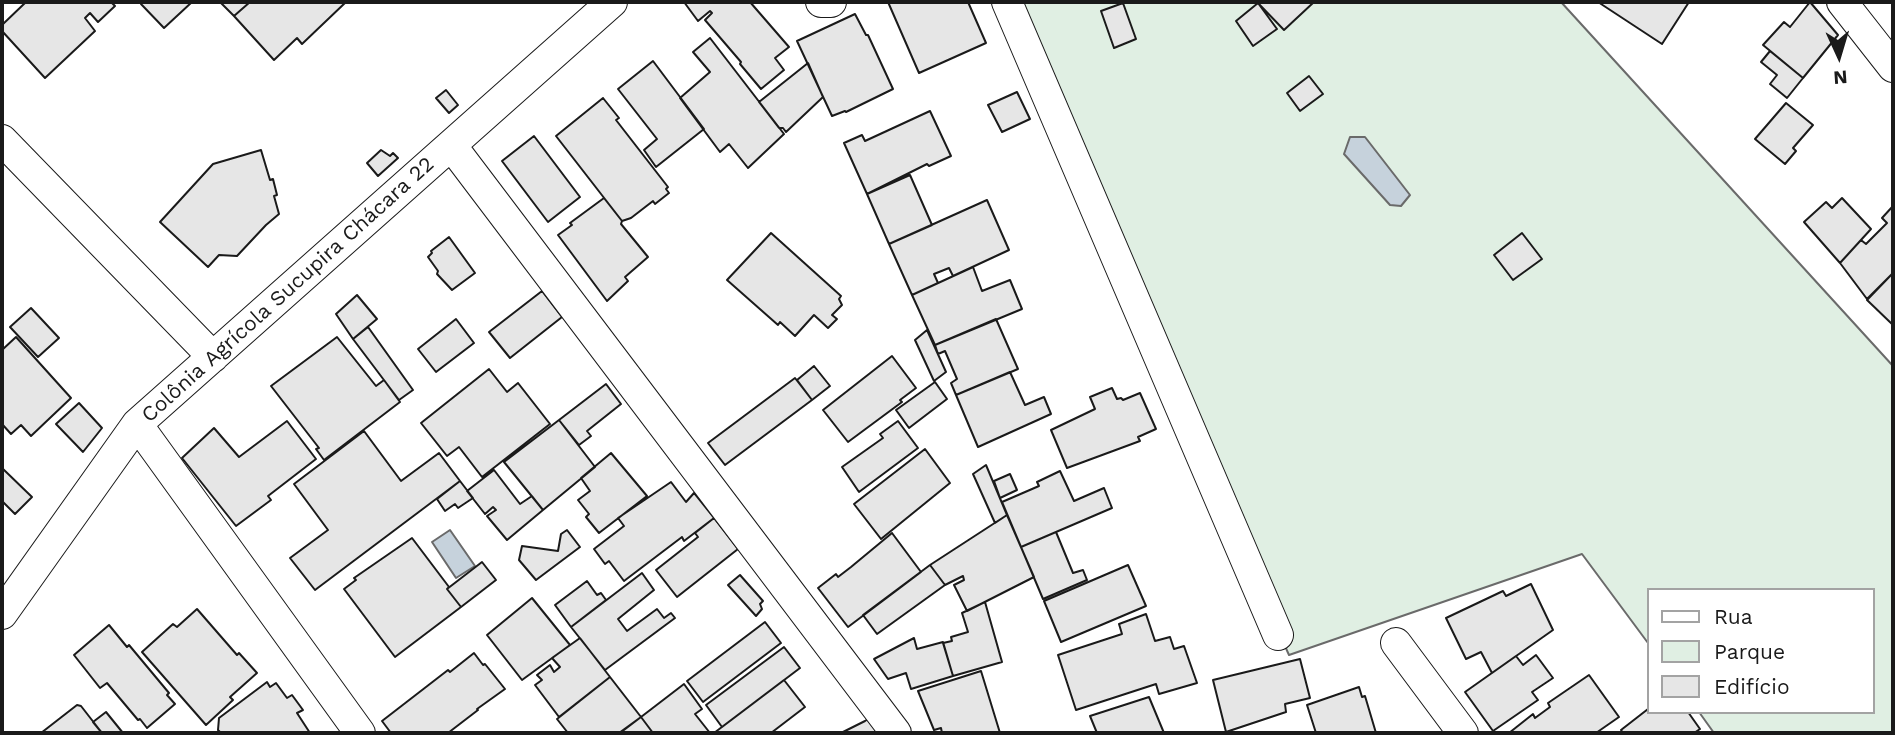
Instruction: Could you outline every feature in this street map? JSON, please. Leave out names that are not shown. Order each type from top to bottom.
[{"type":"street","name":"Colônia Agrícola Sucupira Chácara 22","points":[[2,614],[137,424],[612,2]]},
{"type":"street","points":[[821,2],[831,2]]},
{"type":"street","points":[[1007,2],[1278,635]]},
{"type":"street","points":[[1842,2],[1893,67]]},
{"type":"street","points":[[2,140],[213,357]]},
{"type":"street","points":[[451,145],[896,733]]},
{"type":"street","points":[[137,424],[360,733]]},
{"type":"street","points":[[1396,643],[1463,733]]},
{"type":"green space","points":[[996,2],[1561,2],[1893,366],[1893,733],[1714,733],[1700,714],[1874,714],[1874,588],[1646,588],[1646,640],[1582,554],[1289,655]]},
{"type":"shaded area","points":[[1350,137],[1365,137],[1410,195],[1401,206],[1390,205],[1344,154]]},
{"type":"shaded area","points":[[450,530],[475,566],[456,578],[432,542]]},
{"type":"building","points":[[26,2],[111,2],[115,6],[98,22],[90,13],[85,18],[95,31],[45,78],[2,31],[2,25]]},
{"type":"building","points":[[192,2],[164,28],[141,4]]},
{"type":"building","points":[[220,2],[250,2],[234,16]]},
{"type":"building","points":[[250,2],[346,2],[302,44],[297,38],[274,60],[234,16]]},
{"type":"building","points":[[684,2],[750,2],[789,47],[775,58],[784,70],[761,89],[705,20],[712,13],[710,11],[698,21]]},
{"type":"building","points":[[888,2],[968,2],[986,43],[919,73]]},
{"type":"building","points":[[1257,2],[1314,2],[1284,30]]},
{"type":"building","points":[[1598,2],[1689,2],[1662,44]]},
{"type":"building","points":[[1810,2],[1838,35],[1803,78],[1763,45],[1784,22],[1790,27]]},
{"type":"building","points":[[1123,3],[1136,39],[1114,48],[1101,11]]},
{"type":"building","points":[[1258,3],[1277,29],[1253,46],[1236,21]]},
{"type":"building","points":[[855,14],[868,35],[893,89],[832,116],[797,41]]},
{"type":"building","points":[[710,38],[784,134],[748,168],[729,144],[720,152],[680,98],[710,72],[693,52]]},
{"type":"building","points":[[1770,51],[1803,78],[1787,98],[1770,84],[1777,75],[1761,62]]},
{"type":"building","points":[[653,61],[704,129],[656,167],[644,150],[657,139],[618,89]]},
{"type":"building","points":[[808,63],[823,97],[786,132],[779,128],[759,102]]},
{"type":"building","points":[[1309,76],[1323,94],[1300,111],[1287,93]]},
{"type":"building","points":[[446,90],[458,105],[449,113],[436,98]]},
{"type":"building","points":[[1017,92],[1030,119],[1002,132],[988,105]]},
{"type":"building","points":[[603,98],[619,118],[616,120],[668,187],[666,189],[669,193],[655,204],[653,201],[631,218],[622,221],[556,136]]},
{"type":"building","points":[[1786,103],[1813,125],[1793,148],[1796,151],[1785,164],[1755,139]]},
{"type":"building","points":[[930,111],[951,156],[929,166],[927,164],[867,194],[844,143],[862,135],[865,141]]},
{"type":"building","points":[[534,136],[580,197],[548,222],[502,161]]},
{"type":"building","points":[[261,150],[270,180],[273,179],[279,214],[237,256],[219,255],[208,267],[160,222],[213,164]]},
{"type":"building","points":[[381,150],[390,156],[393,153],[398,158],[378,176],[367,163]]},
{"type":"building","points":[[910,175],[932,225],[889,244],[867,194]]},
{"type":"building","points":[[604,198],[648,257],[625,277],[628,281],[607,301],[558,235]]},
{"type":"building","points":[[1842,198],[1871,229],[1840,263],[1804,222],[1826,202],[1832,208]]},
{"type":"building","points":[[987,200],[1009,250],[953,276],[949,268],[934,274],[938,283],[912,295],[889,244]]},
{"type":"building","points":[[1893,206],[1893,273],[1867,299],[1840,263],[1861,240],[1866,244],[1887,223],[1882,218]]},
{"type":"building","points":[[771,233],[841,296],[839,299],[842,305],[832,315],[837,319],[828,328],[814,315],[795,336],[780,322],[778,325],[727,280]]},
{"type":"building","points":[[1522,233],[1542,259],[1513,280],[1494,255]]},
{"type":"building","points":[[449,237],[475,273],[452,290],[437,274],[438,271],[428,257],[431,251]]},
{"type":"building","points":[[973,267],[982,291],[1010,280],[1022,309],[935,345],[912,295]]},
{"type":"building","points":[[1893,273],[1893,325],[1867,300]]},
{"type":"building","points":[[542,291],[562,317],[510,358],[489,332]]},
{"type":"building","points":[[357,295],[377,319],[353,339],[336,314]]},
{"type":"building","points":[[31,308],[59,338],[38,357],[10,327]]},
{"type":"building","points":[[456,319],[474,343],[436,372],[418,349]]},
{"type":"building","points":[[996,319],[1018,369],[956,395],[951,383],[957,379],[945,351],[938,354],[935,345]]},
{"type":"building","points":[[368,327],[413,390],[399,400],[353,339]]},
{"type":"building","points":[[927,330],[946,372],[934,381],[915,340]]},
{"type":"building","points":[[16,337],[71,398],[31,436],[21,425],[11,434],[2,424],[2,350]]},
{"type":"building","points":[[337,337],[376,386],[384,380],[400,402],[324,460],[316,449],[319,448],[271,386]]},
{"type":"building","points":[[892,356],[916,388],[900,400],[902,402],[848,442],[823,410]]},
{"type":"building","points":[[814,366],[830,386],[812,400],[797,380]]},
{"type":"building","points":[[489,369],[507,392],[518,383],[550,424],[482,477],[459,447],[447,456],[421,423]]},
{"type":"building","points":[[1010,372],[1025,405],[1044,397],[1051,414],[978,447],[956,395]]},
{"type":"building","points":[[795,378],[812,400],[725,465],[708,443]]},
{"type":"building","points":[[935,382],[947,399],[909,428],[896,410]]},
{"type":"building","points":[[606,384],[621,404],[587,431],[591,436],[579,445],[559,420]]},
{"type":"building","points":[[1112,388],[1117,399],[1123,400],[1140,393],[1156,429],[1138,437],[1140,441],[1067,468],[1051,430],[1095,409],[1090,397]]},
{"type":"building","points":[[79,403],[102,428],[83,452],[56,424]]},
{"type":"building","points":[[559,420],[595,467],[543,510],[504,462]]},
{"type":"building","points":[[287,421],[316,459],[268,496],[271,500],[236,526],[182,458],[214,428],[239,457]]},
{"type":"building","points":[[898,421],[918,448],[859,492],[842,467],[883,438],[880,434]]},
{"type":"building","points":[[364,431],[401,481],[439,453],[460,481],[315,590],[290,558],[328,530],[294,484]]},
{"type":"building","points":[[925,449],[950,483],[881,539],[854,504]]},
{"type":"building","points":[[611,453],[647,496],[599,533],[586,517],[589,514],[578,500],[590,491],[581,478]]},
{"type":"building","points":[[986,465],[1007,515],[995,523],[973,474]]},
{"type":"building","points":[[2,468],[32,497],[15,514],[2,501]]},
{"type":"building","points":[[494,470],[520,504],[532,496],[543,510],[507,540],[487,516],[496,510],[493,507],[485,514],[467,491]]},
{"type":"building","points":[[1060,471],[1074,501],[1104,488],[1112,508],[1021,547],[1002,502],[1039,486],[1037,482]]},
{"type":"building","points":[[1010,474],[1017,490],[1000,498],[994,481]]},
{"type":"building","points":[[460,481],[473,498],[458,508],[455,504],[445,511],[437,499]]},
{"type":"building","points":[[671,482],[686,502],[694,493],[714,518],[684,541],[682,537],[624,581],[609,561],[605,564],[594,549],[624,526],[618,518]]},
{"type":"building","points":[[1007,515],[1034,577],[967,611],[954,585],[964,580],[963,576],[945,585],[930,565]]},
{"type":"building","points":[[714,518],[738,549],[677,597],[656,570],[698,537],[695,533]]},
{"type":"building","points":[[567,530],[580,547],[536,580],[519,560],[522,546],[558,551],[561,534]]},
{"type":"building","points":[[1056,532],[1073,573],[1083,570],[1087,580],[1043,599],[1021,547]]},
{"type":"building","points":[[892,533],[921,572],[848,627],[818,588],[836,574],[838,577]]},
{"type":"building","points":[[412,538],[461,607],[395,657],[344,589],[356,580],[354,578]]},
{"type":"building","points":[[482,562],[496,580],[461,607],[447,589]]},
{"type":"building","points":[[930,565],[945,585],[877,634],[863,615]]},
{"type":"building","points":[[1128,565],[1146,606],[1061,642],[1044,601]]},
{"type":"building","points":[[642,573],[654,590],[618,619],[627,631],[657,609],[664,618],[671,613],[675,618],[605,670],[571,627]]},
{"type":"building","points":[[740,575],[763,601],[760,604],[762,609],[756,616],[728,585]]},
{"type":"building","points":[[587,581],[597,595],[601,593],[606,600],[571,627],[555,605]]},
{"type":"building","points":[[1531,584],[1553,630],[1492,673],[1481,652],[1466,659],[1446,618],[1503,591],[1506,596]]},
{"type":"building","points":[[532,598],[570,645],[522,680],[487,635]]},
{"type":"building","points":[[985,602],[1002,662],[953,676],[943,643],[952,641],[951,637],[968,632],[962,613]]},
{"type":"building","points":[[197,609],[237,655],[239,653],[257,673],[230,697],[233,700],[206,725],[142,652],[173,624],[177,627]]},
{"type":"building","points":[[1146,614],[1155,641],[1170,637],[1174,649],[1184,646],[1197,683],[1159,694],[1156,684],[1076,710],[1058,655],[1122,634],[1119,624]]},
{"type":"building","points":[[765,622],[781,643],[703,702],[687,681]]},
{"type":"building","points":[[109,625],[127,647],[129,645],[175,704],[147,728],[107,683],[100,688],[74,655]]},
{"type":"building","points":[[580,638],[610,677],[559,717],[535,685],[542,680],[537,675],[550,665],[554,672],[560,667],[552,658]]},
{"type":"building","points":[[914,638],[917,649],[943,642],[953,676],[911,689],[906,673],[888,679],[874,659]]},
{"type":"building","points":[[784,647],[800,668],[722,727],[706,705]]},
{"type":"building","points":[[474,653],[505,689],[448,733],[391,733],[382,721]]},
{"type":"building","points":[[1536,655],[1553,678],[1532,692],[1538,700],[1493,731],[1465,692],[1516,656],[1523,665]]},
{"type":"building","points":[[1300,659],[1310,698],[1285,704],[1286,712],[1226,732],[1213,680]]},
{"type":"building","points":[[981,671],[1000,733],[942,733],[941,728],[934,730],[918,691]]},
{"type":"building","points":[[1589,675],[1619,717],[1596,733],[1509,733],[1533,714],[1535,718],[1550,707],[1548,703]]},
{"type":"building","points":[[610,677],[641,717],[619,733],[568,733],[557,719]]},
{"type":"building","points":[[784,680],[805,707],[771,733],[714,733]]},
{"type":"building","points":[[267,682],[270,687],[276,683],[287,698],[292,695],[303,710],[297,713],[310,733],[221,733],[218,730],[219,718]]},
{"type":"building","points":[[684,684],[702,709],[695,714],[710,733],[653,733],[641,717]]},
{"type":"building","points":[[1359,687],[1362,697],[1365,696],[1376,733],[1316,733],[1307,705]]},
{"type":"building","points":[[1149,697],[1164,733],[1097,733],[1090,716]]},
{"type":"building","points":[[77,705],[81,706],[102,733],[41,733]]},
{"type":"building","points":[[1646,711],[1646,714],[1689,714],[1700,729],[1694,733],[1623,733],[1621,730]]},
{"type":"building","points":[[106,712],[123,733],[102,733],[93,722]]},
{"type":"building","points":[[641,717],[653,733],[620,733]]},
{"type":"building","points":[[868,719],[878,733],[841,733],[865,721]]}]
